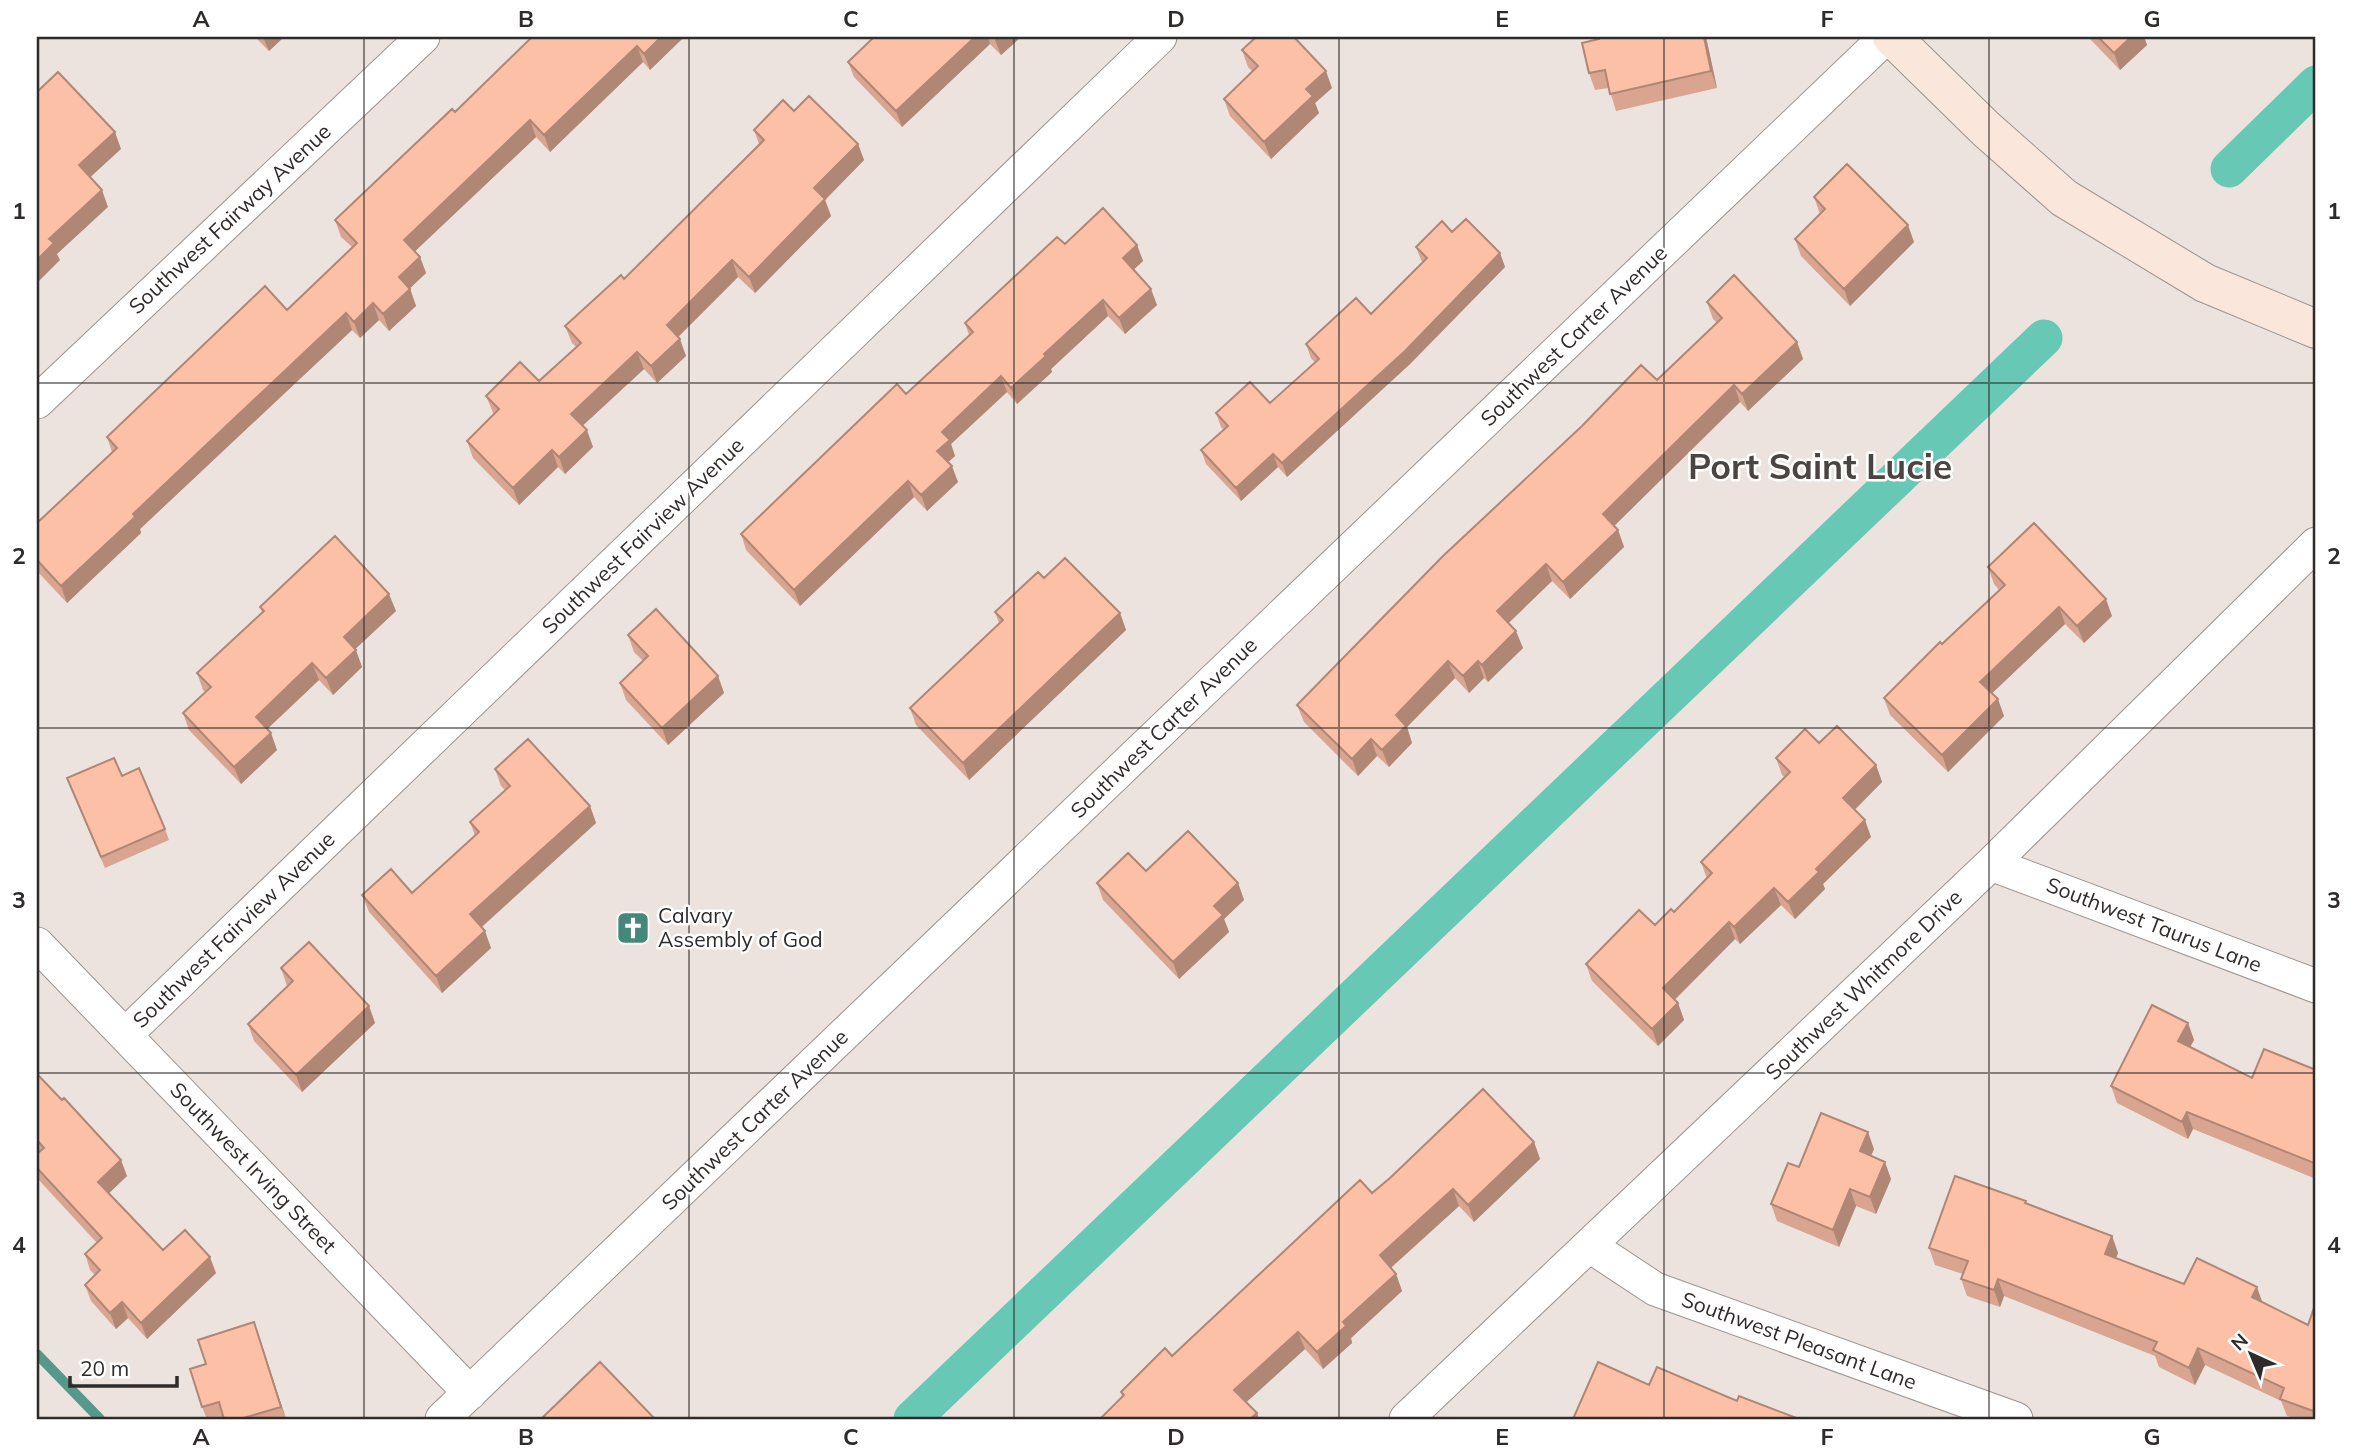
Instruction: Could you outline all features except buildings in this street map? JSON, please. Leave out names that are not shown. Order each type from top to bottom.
[{"type":"main road","points":[[1892,37],[1986,129],[2064,198],[2205,283],[2316,329]]},
{"type":"street","name":"Southwest Fairway Avenue","points":[[37,402],[423,37]]},
{"type":"street","name":"Southwest Fairview Avenue","points":[[125,1035],[1160,37]]},
{"type":"street","name":"Southwest Carter Avenue","points":[[442,1419],[1886,37]]},
{"type":"street","name":"Southwest Whitmore Drive","points":[[1406,1419],[1991,864],[2316,544]]},
{"type":"street","name":"Southwest Taurus Lane","points":[[1991,864],[2316,986]]},
{"type":"street","name":"Southwest Irving Street","points":[[37,944],[470,1393]]},
{"type":"street","name":"Southwest Pleasant Lane","points":[[1590,1246],[1655,1289],[2016,1419]]},
{"type":"waterway","points":[[2229,169],[2316,84]]},
{"type":"waterway","points":[[912,1419],[2044,338]]},
{"type":"waterway","points":[[37,1354],[100,1419]]},
{"type":"place","name":"Calvary Assembly of God","points":[[633,928]]},
{"type":"district","name":"Port Saint Lucie","points":[[1820,467]]}]
